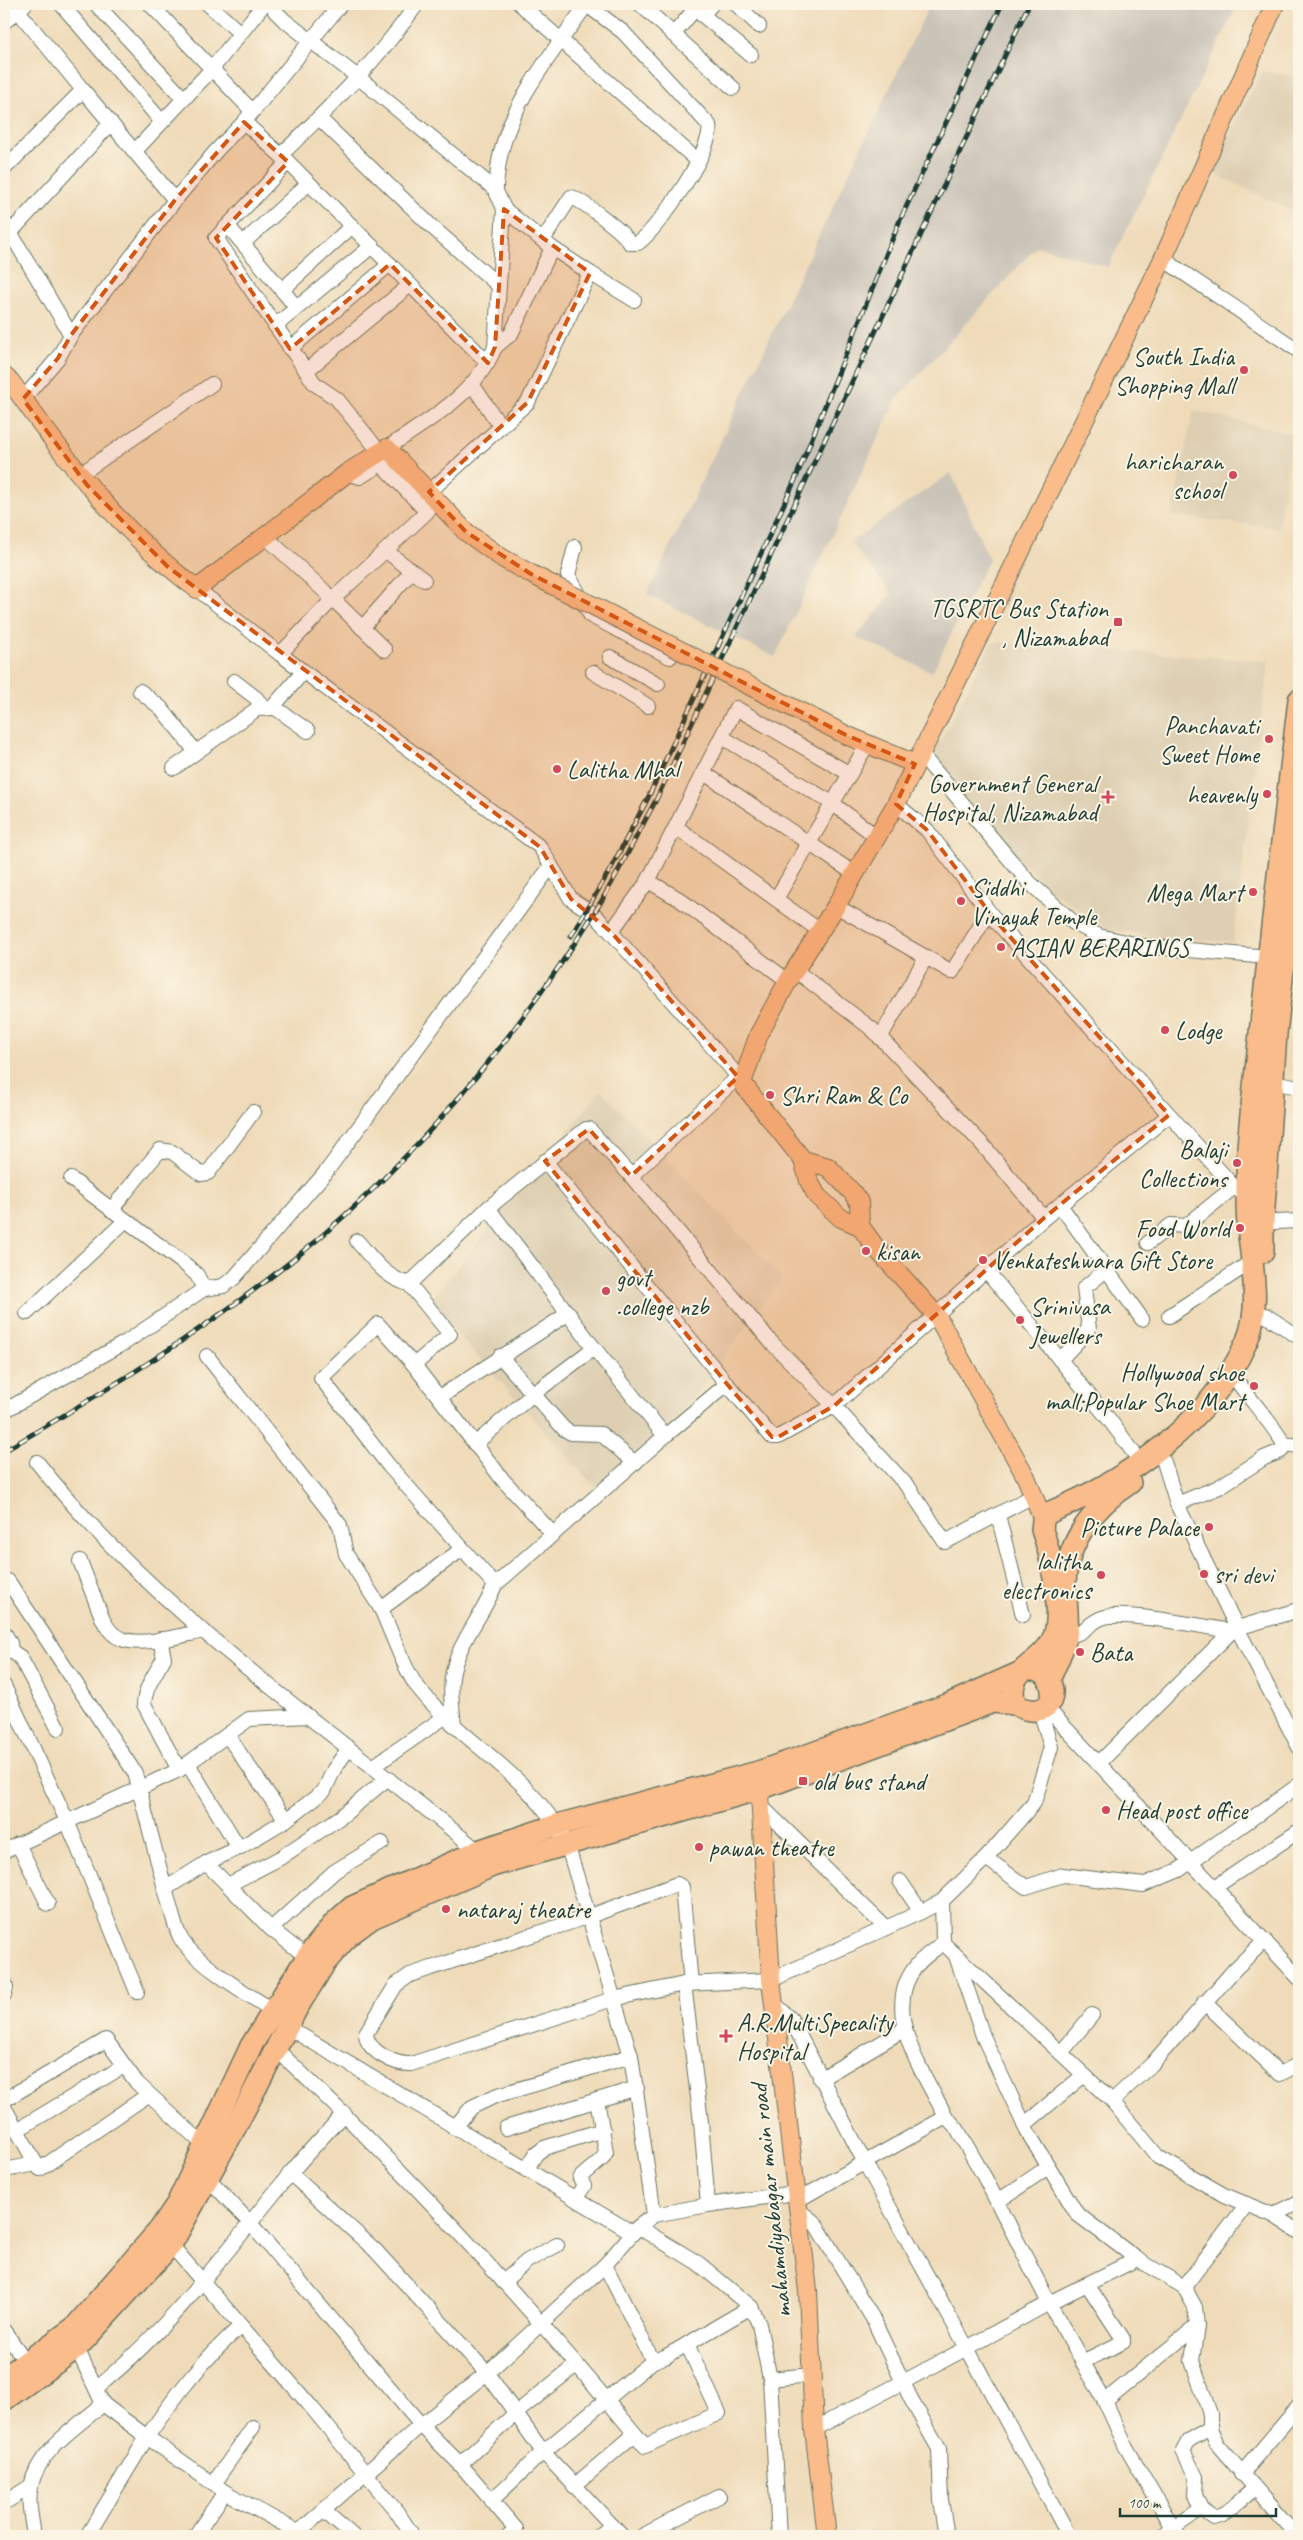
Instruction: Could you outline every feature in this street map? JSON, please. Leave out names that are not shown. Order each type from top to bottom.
[{"type":"highway","points":[[1060,1636],[1044,1529],[1048,1513],[1099,1488],[1173,1439],[1207,1403],[1246,1343],[1253,1308],[1248,1148],[1268,957],[1299,700]]},
{"type":"highway","points":[[1044,1529],[1052,1544],[1061,1546],[1070,1544],[1108,1500],[1128,1484],[1164,1462],[1189,1442],[1208,1422],[1237,1381],[1259,1344],[1265,1314],[1251,1208],[1272,1082],[1299,824]]},
{"type":"highway","points":[[1049,1680],[1060,1636],[1068,1558],[1080,1529],[1079,1520],[1074,1513],[1061,1508]]},
{"type":"highway","points":[[1015,1704],[1011,1692],[1013,1679],[1060,1636]]},
{"type":"highway","points":[[4,2378],[27,2363],[73,2340],[87,2315],[160,2229],[177,2204],[251,2046],[307,1957],[335,1922],[352,1907],[478,1851],[557,1825],[760,1789],[1023,1670],[1035,1669],[1047,1674],[1053,1691],[1051,1699],[1043,1708],[1023,1710],[1015,1704],[993,1702],[760,1789],[492,1866],[372,1918],[357,1927],[325,1963],[297,2008],[289,2028],[170,2245],[73,2340],[4,2400]]},
{"type":"main road","points":[[1044,1529],[1026,1477],[937,1316],[876,1248],[860,1226],[841,1218],[818,1196],[809,1181],[803,1160],[740,1080],[759,1034],[896,804],[1163,259],[1275,4]]},
{"type":"main road","points":[[7,379],[79,475],[137,540],[197,589],[347,473],[383,450],[429,492],[466,532],[502,558],[846,735],[867,745],[918,759]]},
{"type":"main road","points":[[803,1160],[828,1167],[852,1192],[859,1202],[860,1226]]},
{"type":"main road","name":"mahamdiyabagar main road","points":[[760,1789],[771,1980],[808,2291],[810,2375],[814,2429],[827,2536]]},
{"type":"street","points":[[61,4],[162,122]]},
{"type":"street","points":[[96,4],[184,99]]},
{"type":"street","points":[[150,4],[211,70],[285,158],[488,363]]},
{"type":"street","points":[[208,4],[240,33]]},
{"type":"street","points":[[134,152],[211,70],[264,4]]},
{"type":"street","points":[[274,4],[275,10],[309,40],[359,78],[496,190],[504,209],[495,347],[488,363],[462,397],[383,450],[337,399],[317,387],[216,238],[319,118],[359,78],[396,34],[417,4]]},
{"type":"street","points":[[23,399],[58,358],[70,335],[175,200],[341,4]]},
{"type":"street","points":[[520,4],[698,161]]},
{"type":"street","points":[[495,347],[511,334],[548,244],[571,197],[603,219],[627,238],[630,243],[638,243],[663,216],[682,189],[698,161],[709,136],[709,125],[624,32],[587,4],[560,39],[522,100],[506,132],[500,154],[496,190]]},
{"type":"street","points":[[640,4],[733,88]]},
{"type":"street","points":[[674,35],[695,9],[712,4]]},
{"type":"street","points":[[736,4],[759,26]]},
{"type":"street","points":[[4,22],[22,7],[84,90],[175,200]]},
{"type":"street","points":[[695,9],[751,55]]},
{"type":"street","points":[[4,169],[84,90]]},
{"type":"street","points":[[319,118],[431,226],[498,285]]},
{"type":"street","points":[[70,335],[7,227],[111,123]]},
{"type":"street","points":[[243,243],[309,183]]},
{"type":"street","points":[[504,209],[548,244],[634,300]]},
{"type":"street","points":[[228,226],[297,308]]},
{"type":"street","points":[[282,290],[352,226]]},
{"type":"street","points":[[275,326],[372,246]]},
{"type":"street","points":[[1163,259],[1299,351]]},
{"type":"street","points":[[290,349],[390,264]]},
{"type":"street","points":[[429,492],[528,402],[590,273]]},
{"type":"street","points":[[306,371],[410,285]]},
{"type":"street","points":[[79,475],[212,384]]},
{"type":"street","points":[[472,384],[501,427]]},
{"type":"street","points":[[280,654],[333,599],[426,514],[426,510],[381,464],[360,477],[347,473]]},
{"type":"street","points":[[266,537],[385,650]]},
{"type":"street","points":[[575,547],[568,575],[591,616],[670,658]]},
{"type":"street","points":[[362,628],[418,576],[386,551]]},
{"type":"street","points":[[197,589],[280,654],[540,847],[571,899],[594,914],[611,932],[740,1080],[631,1176]]},
{"type":"street","points":[[610,657],[658,684]]},
{"type":"street","points":[[174,768],[257,709],[270,708],[304,671]]},
{"type":"street","points":[[593,672],[648,706]]},
{"type":"street","points":[[234,681],[270,708],[308,731]]},
{"type":"street","points":[[140,691],[161,708],[196,752]]},
{"type":"street","points":[[611,932],[648,881],[736,708],[850,774]]},
{"type":"street","points":[[722,737],[832,802],[877,837]]},
{"type":"street","points":[[776,899],[867,745]]},
{"type":"street","points":[[918,759],[1028,881],[1074,923],[1099,936],[1143,946],[1268,957]]},
{"type":"street","points":[[704,773],[855,874]]},
{"type":"street","points":[[896,804],[927,830],[989,912],[1251,1208]]},
{"type":"street","points":[[676,827],[820,931]]},
{"type":"street","points":[[4,1411],[126,1342],[204,1290],[223,1286],[234,1278],[326,1172],[551,866]]},
{"type":"street","points":[[648,881],[679,899],[880,1038],[982,1144],[1044,1218]]},
{"type":"street","points":[[836,906],[952,972],[989,912]]},
{"type":"street","points":[[880,1038],[926,957]]},
{"type":"street","points":[[1272,1082],[1299,1087]]},
{"type":"street","points":[[111,1210],[160,1150],[172,1152],[201,1174],[208,1173],[253,1112]]},
{"type":"street","points":[[545,1161],[727,1384],[772,1437],[778,1437],[834,1406],[937,1316],[1044,1218],[1169,1115]]},
{"type":"street","points":[[409,1284],[488,1208],[583,1130],[589,1129],[771,1342],[834,1406],[909,1488],[943,1541],[948,1541],[1033,1496]]},
{"type":"street","points":[[70,1179],[188,1266],[197,1275],[204,1290]]},
{"type":"street","points":[[1060,1205],[1142,1319]]},
{"type":"street","points":[[488,1208],[569,1312],[594,1348],[665,1436]]},
{"type":"street","points":[[1148,1242],[1171,1226],[1186,1226],[1251,1208],[1299,1221]]},
{"type":"street","points":[[27,1313],[125,1221]]},
{"type":"street","points":[[357,1241],[384,1272],[399,1282],[409,1284],[450,1334],[414,1366]]},
{"type":"street","points":[[1169,1316],[1252,1262]]},
{"type":"street","points":[[986,1270],[1108,1418],[1140,1462]]},
{"type":"street","points":[[1060,1360],[1087,1334],[1090,1325],[1084,1288],[1106,1270]]},
{"type":"street","points":[[440,1397],[569,1312]]},
{"type":"street","points":[[1265,1314],[1299,1337]]},
{"type":"street","points":[[495,1585],[389,1466],[321,1378],[378,1324],[440,1397],[503,1480],[554,1534]]},
{"type":"street","points":[[476,1444],[532,1395],[594,1348]]},
{"type":"street","points":[[207,1356],[340,1525],[346,1554],[381,1608],[416,1684],[450,1720],[522,1783],[557,1825],[567,1844],[631,2056],[654,2215]]},
{"type":"street","points":[[500,1356],[532,1395],[564,1429],[571,1433],[601,1434],[635,1463]]},
{"type":"street","points":[[1237,1381],[1258,1410],[1265,1415],[1284,1444],[1299,1446]]},
{"type":"street","points":[[450,1720],[452,1676],[458,1657],[488,1602],[495,1585],[727,1384]]},
{"type":"street","points":[[1177,1504],[1218,1487],[1264,1458],[1281,1451],[1284,1444]]},
{"type":"street","points":[[37,1462],[65,1498],[124,1558],[236,1660],[374,1766],[478,1851]]},
{"type":"street","points":[[1164,1462],[1177,1504],[1234,1630],[1299,1747]]},
{"type":"street","points":[[998,1515],[1023,1615]]},
{"type":"street","points":[[381,1608],[462,1549]]},
{"type":"street","points":[[80,1561],[103,1620],[114,1634],[121,1639],[131,1641],[160,1639],[204,1631]]},
{"type":"street","points":[[8,1581],[124,1754],[141,1788],[165,1889],[180,1937],[188,1948],[245,1993],[274,2010]]},
{"type":"street","points":[[1060,1636],[1080,1634],[1105,1617],[1138,1617],[1234,1630],[1299,1610]]},
{"type":"street","points":[[1098,1764],[1234,1630]]},
{"type":"street","points":[[4,1632],[10,1643],[7,1652],[20,1657],[58,1728]]},
{"type":"street","points":[[160,1639],[164,1658],[156,1671],[144,1704],[183,1767],[239,1848]]},
{"type":"street","points":[[4,1686],[67,1821],[137,1992]]},
{"type":"street","points":[[1043,1708],[1215,1887],[1299,1978]]},
{"type":"street","points":[[708,2205],[687,1984],[680,1885],[403,1978],[366,2032],[366,2038],[374,2050],[403,2064],[410,2064],[613,1998],[687,1984],[771,1980],[920,1912],[942,1901],[986,1858],[1034,1803],[1051,1747],[1043,1708]]},
{"type":"street","points":[[48,1904],[8,1845],[67,1821],[183,1767],[248,1719],[308,1716]]},
{"type":"street","points":[[374,1766],[450,1720]]},
{"type":"street","points":[[227,1735],[286,1820]]},
{"type":"street","points":[[165,1889],[206,1863],[239,1848],[286,1820],[324,1791],[334,1770],[349,1748]]},
{"type":"street","points":[[228,1885],[280,1858],[342,1816],[388,1778]]},
{"type":"street","points":[[986,1858],[1026,1887],[1063,1875],[1143,1885],[1178,1870],[1191,1862],[1299,1785]]},
{"type":"street","points":[[760,1789],[886,1928]]},
{"type":"street","points":[[1215,1887],[1299,1831]]},
{"type":"street","points":[[271,1929],[336,1871],[382,1843]]},
{"type":"street","points":[[206,1863],[271,1929],[307,1957]]},
{"type":"street","points":[[900,1881],[920,1912]]},
{"type":"street","points":[[942,1901],[942,1943],[1112,2101],[1158,2157],[1224,2194],[1273,2215],[1299,2232]]},
{"type":"street","points":[[1112,2101],[1152,2064],[1204,2002],[1265,1940]]},
{"type":"street","points":[[942,1943],[914,1969],[907,1983],[902,2002],[905,2029],[946,2118],[957,2128],[998,2202],[1049,2302],[1105,2401],[1126,2447],[1171,2533],[1201,2509]]},
{"type":"street","points":[[956,1956],[983,2036],[1024,2125],[1077,2214],[1137,2259],[1184,2288],[1195,2307],[1197,2326],[1192,2361],[1210,2414],[1210,2428],[1217,2444],[1254,2489],[1297,2536]]},
{"type":"street","points":[[4,1981],[6,1988],[4,1995]]},
{"type":"street","points":[[774,2002],[791,2019],[820,2079],[865,2163],[1069,2536]]},
{"type":"street","points":[[1204,2002],[1280,2074],[1299,2064]]},
{"type":"street","points":[[1061,2053],[1092,2015]]},
{"type":"street","points":[[289,2028],[575,2199],[698,2263],[751,2307],[759,2324],[770,2379],[780,2536]]},
{"type":"street","points":[[820,2079],[905,2029]]},
{"type":"street","points":[[4,2100],[106,2040],[148,2095],[205,2146]]},
{"type":"street","points":[[276,2049],[344,2113],[503,2282],[542,2324],[645,2446],[718,2414],[719,2411],[687,2344]]},
{"type":"street","points":[[454,2128],[472,2107],[495,2096],[631,2056]]},
{"type":"street","points":[[17,2130],[124,2066]]},
{"type":"street","points":[[1024,2125],[1084,2075]]},
{"type":"street","points":[[506,2128],[637,2088]]},
{"type":"street","points":[[4,2108],[40,2169],[148,2095]]},
{"type":"street","points":[[575,2199],[583,2188],[581,2177],[605,2156],[603,2130],[597,2100]]},
{"type":"street","points":[[96,2388],[130,2361],[203,2281],[290,2173],[344,2113]]},
{"type":"street","points":[[73,2340],[103,2404],[225,2492],[296,2534],[421,2426],[487,2373],[542,2324],[605,2264],[635,2230],[654,2215],[708,2205],[796,2200],[946,2118]]},
{"type":"street","points":[[526,2170],[536,2154],[544,2148],[603,2130]]},
{"type":"street","points":[[4,2170],[36,2164]]},
{"type":"street","points":[[998,2202],[1048,2167]]},
{"type":"street","points":[[290,2173],[375,2250],[487,2373],[543,2452],[622,2536]]},
{"type":"street","points":[[208,2178],[250,2223],[421,2426],[460,2464],[491,2501],[515,2534]]},
{"type":"street","points":[[796,2200],[825,2239],[872,2317],[902,2381],[939,2449],[941,2500],[947,2536]]},
{"type":"street","points":[[1273,2215],[1299,2202]]},
{"type":"street","points":[[1184,2288],[1247,2204]]},
{"type":"street","points":[[170,2245],[313,2409],[397,2512],[413,2536]]},
{"type":"street","points":[[503,2282],[527,2261],[557,2245]]},
{"type":"street","points":[[814,2429],[1049,2302],[1137,2259]]},
{"type":"street","points":[[605,2264],[653,2361]]},
{"type":"street","points":[[1082,2362],[1123,2342],[1123,2339],[1087,2284]]},
{"type":"street","points":[[491,2501],[543,2452],[653,2361],[665,2357],[751,2307]]},
{"type":"street","points":[[87,2536],[147,2437],[195,2371],[215,2348],[240,2326]]},
{"type":"street","points":[[1105,2401],[1197,2326]]},
{"type":"street","points":[[4,2331],[27,2363]]},
{"type":"street","points":[[460,2464],[515,2414],[576,2365]]},
{"type":"street","points":[[770,2379],[810,2375]]},
{"type":"street","points":[[34,2536],[30,2504],[31,2486],[42,2458],[103,2404]]},
{"type":"street","points":[[1241,2474],[1299,2406]]},
{"type":"street","points":[[214,2484],[253,2427]]},
{"type":"street","points":[[1210,2428],[1189,2440],[1183,2451],[1196,2477],[1195,2495],[1201,2509],[1214,2518],[1223,2515],[1254,2489]]},
{"type":"street","points":[[574,2486],[635,2434]]},
{"type":"street","points":[[4,2503],[31,2486]]},
{"type":"street","points":[[195,2536],[225,2492]]},
{"type":"street","points":[[642,2536],[719,2496]]},
{"type":"street","points":[[324,2511],[353,2536]]},
{"type":"street","points":[[599,2536],[612,2525]]},
{"type":"highlighted area","points":[[244,122],[288,162],[216,238],[290,349],[390,264],[488,363],[495,347],[504,209],[590,273],[528,402],[429,492],[466,532],[531,574],[846,735],[915,764],[896,804],[927,830],[996,921],[1169,1115],[1044,1218],[834,1406],[778,1437],[772,1437],[727,1384],[545,1161],[589,1129],[631,1176],[738,1077],[611,932],[571,899],[540,847],[168,567],[87,485],[23,399],[58,358],[71,335],[175,200]]},
{"type":"shaded area","points":[[930,4],[1238,4],[1108,267],[1037,246],[896,400],[775,657],[647,595]]},
{"type":"shaded area","points":[[1262,71],[1299,77],[1299,214],[1211,172]]},
{"type":"shaded area","name":"haricharan school","points":[[1193,410],[1293,434],[1278,528],[1172,516]]},
{"type":"shaded area","points":[[951,473],[989,559],[932,672],[856,637],[892,594],[850,542]]},
{"type":"shaded area","name":"Government General Hospital, Nizamabad","points":[[992,642],[1269,661],[1233,942],[1168,939],[1109,929],[1050,890],[996,834],[931,759]]},
{"type":"shaded area","name":"govt .college nzb","points":[[601,1090],[782,1278],[665,1436],[598,1490],[429,1303]]},
{"type":"railway","points":[[571,936],[610,870],[648,798],[795,480],[900,220],[1002,4]]},
{"type":"railway","points":[[4,1451],[116,1384],[189,1336],[260,1286],[338,1222],[419,1142],[494,1055],[528,1010],[593,915],[656,800],[1029,4]]},
{"type":"place","name":"South India Shopping Mall","points":[[1244,370]]},
{"type":"place","name":"haricharan school","points":[[1233,475]]},
{"type":"place","name":"TGSRTC Bus Station , Nizamabad","points":[[1118,622]]},
{"type":"place","name":"Panchavati Sweet Home","points":[[1269,739]]},
{"type":"place","name":"Lalitha Mhal","points":[[557,769]]},
{"type":"place","name":"heavenly","points":[[1267,794]]},
{"type":"place","name":"Government General Hospital, Nizamabad","points":[[1108,797]]},
{"type":"place","name":"Mega Mart","points":[[1253,892]]},
{"type":"place","name":"Siddhi Vinayak Temple","points":[[961,901]]},
{"type":"place","name":"ASIAN BERARINGS","points":[[1001,947]]},
{"type":"place","name":"Lodge","points":[[1165,1030]]},
{"type":"place","name":"Shri Ram & Co","points":[[770,1095]]},
{"type":"place","name":"Balaji Collections","points":[[1237,1163]]},
{"type":"place","name":"Food World","points":[[1240,1228]]},
{"type":"place","name":"kisan","points":[[866,1251]]},
{"type":"place","name":"Venkateshwara Gift Store","points":[[983,1260]]},
{"type":"place","name":"govt .college nzb","points":[[606,1291]]},
{"type":"place","name":"Srinivasa Jewellers","points":[[1020,1320]]},
{"type":"place","name":"Hollywood shoe mall;Popular Shoe Mart","points":[[1254,1386]]},
{"type":"place","name":"Picture Palace","points":[[1209,1527]]},
{"type":"place","name":"sri devi","points":[[1204,1574]]},
{"type":"place","name":"lalitha electronics","points":[[1101,1575]]},
{"type":"place","name":"Bata","points":[[1080,1652]]},
{"type":"place","name":"old bus stand","points":[[803,1781]]},
{"type":"place","name":"Head post office","points":[[1106,1810]]},
{"type":"place","name":"pawan theatre","points":[[699,1847]]},
{"type":"place","name":"nataraj theatre","points":[[446,1909]]},
{"type":"place","name":"A.R.MultiSpecality Hospital","points":[[726,2036]]}]
